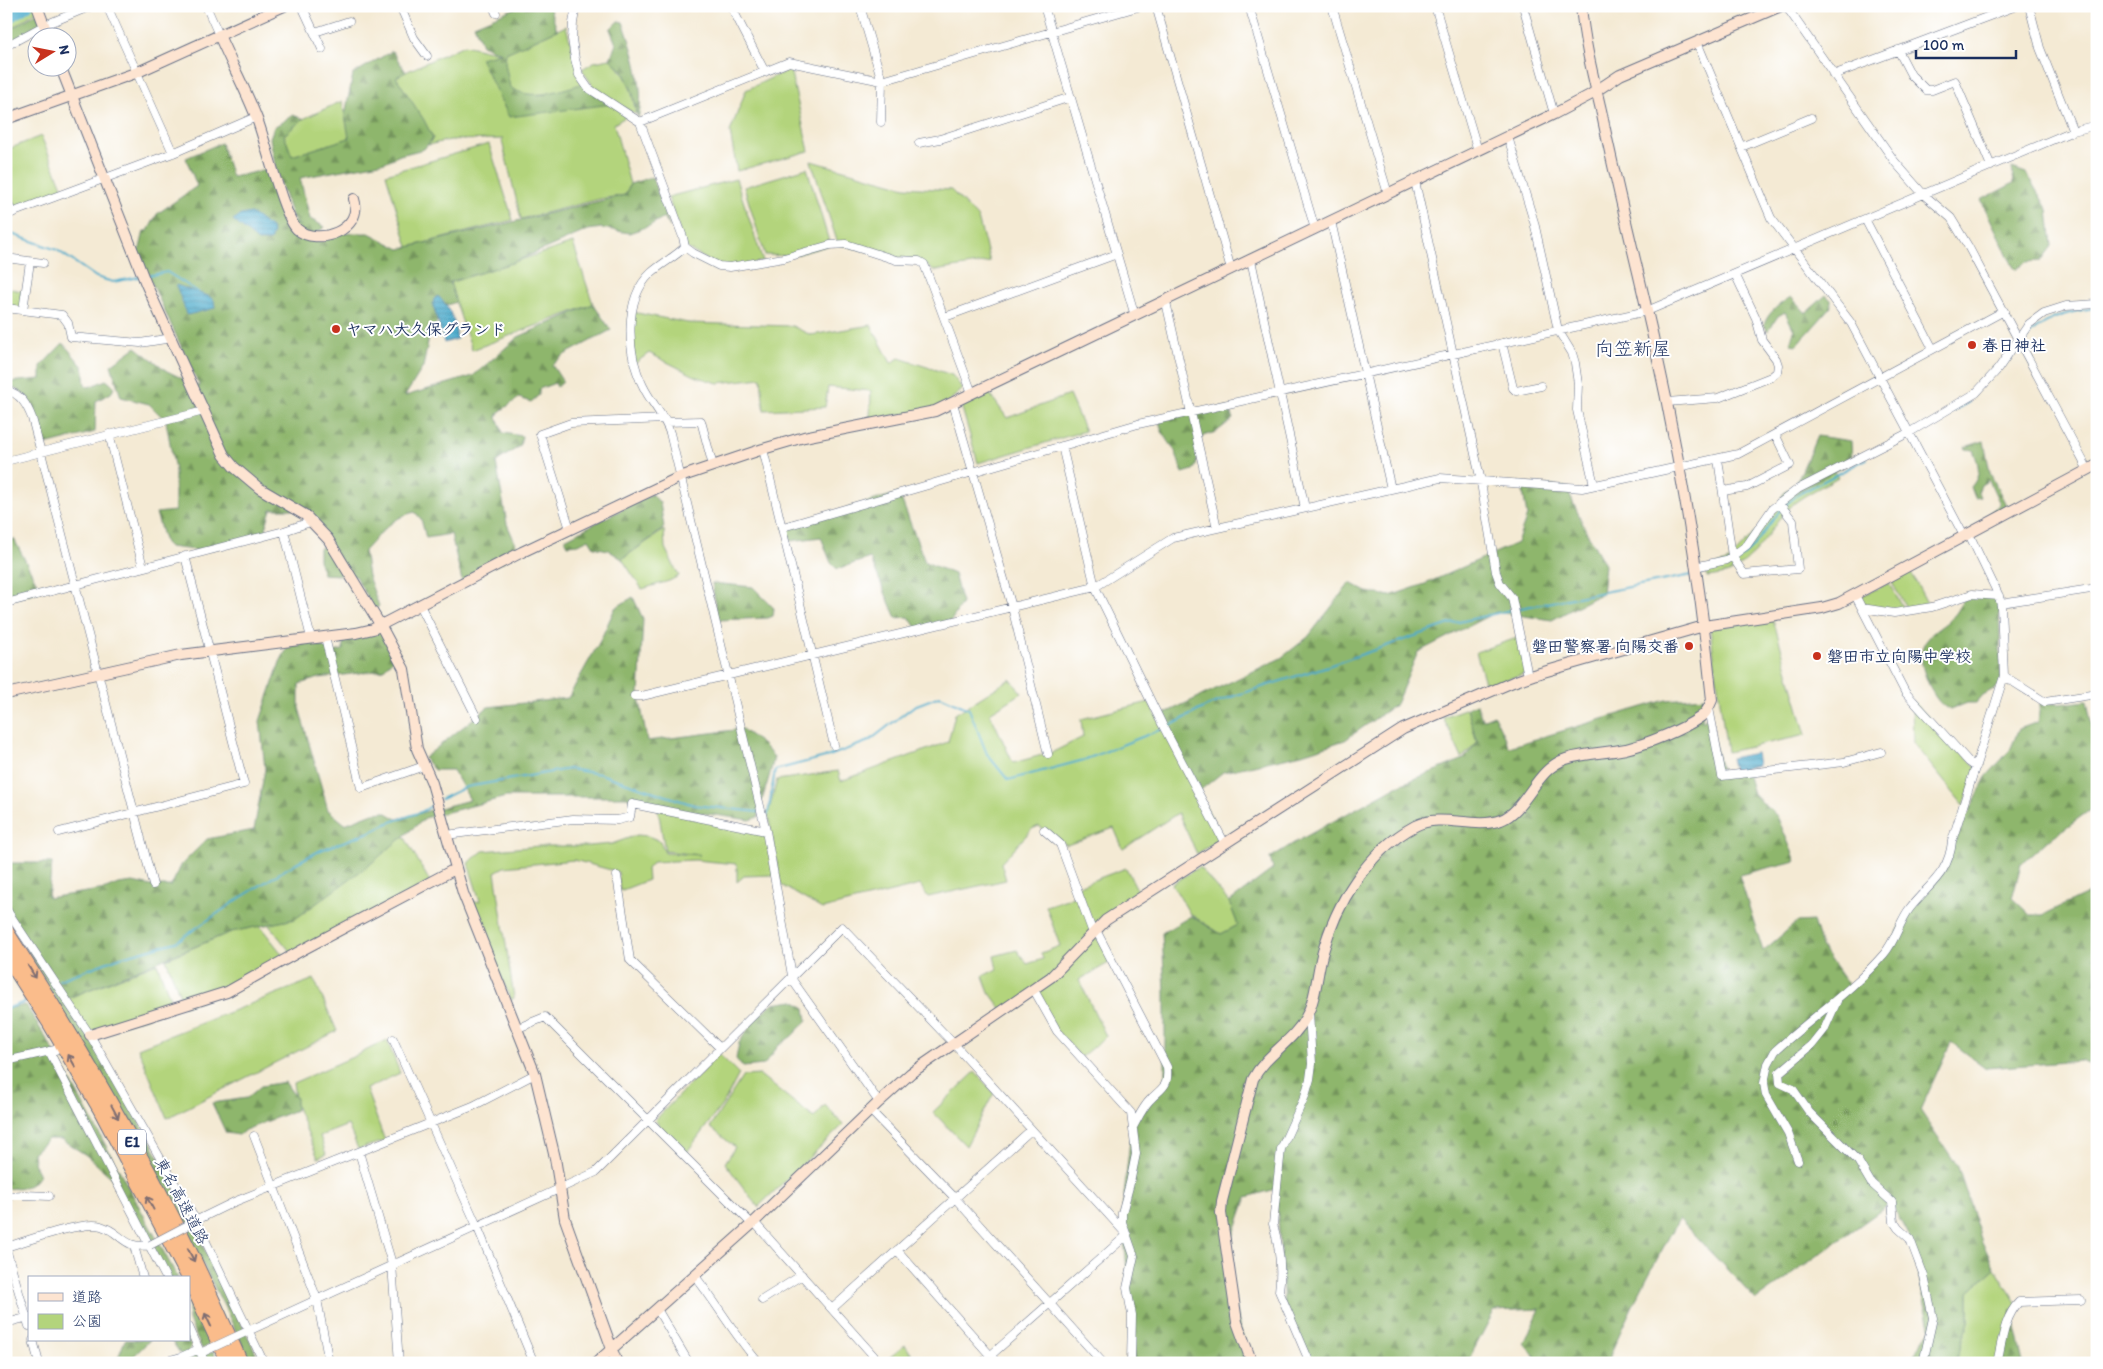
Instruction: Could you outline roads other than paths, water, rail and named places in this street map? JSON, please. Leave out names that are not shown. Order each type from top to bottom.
[{"type":"highway","name":"東名高速道路","points":[[6,931],[60,1016],[115,1111],[187,1246],[241,1363]]},
{"type":"highway","name":"東名高速道路","points":[[6,954],[49,1022],[100,1109],[188,1276]]},
{"type":"highway","name":"東名高速道路","points":[[190,1280],[228,1363]]},
{"type":"street","points":[[6,46],[44,24],[91,6]]},
{"type":"street","points":[[107,6],[173,153]]},
{"type":"street","points":[[206,6],[256,117],[291,220],[298,229],[306,234],[324,236],[347,227],[352,222],[356,213],[354,199]]},
{"type":"street","points":[[6,119],[138,72],[284,6]]},
{"type":"street","points":[[302,6],[322,49]]},
{"type":"street","points":[[400,6],[414,38],[427,56]]},
{"type":"street","points":[[576,6],[572,39],[574,59],[579,75],[588,88],[640,122],[685,247],[693,254],[719,266],[730,267],[784,258],[830,244],[846,244],[896,260],[918,261],[927,268],[972,393]]},
{"type":"street","points":[[731,6],[765,72]]},
{"type":"street","points":[[860,6],[882,82],[881,122]]},
{"type":"street","points":[[1044,6],[1135,316]]},
{"type":"street","points":[[640,122],[789,62],[882,82],[1141,6]]},
{"type":"street","points":[[1156,6],[1231,269]]},
{"type":"street","points":[[1248,6],[1315,230]]},
{"type":"street","points":[[1332,6],[1388,194]]},
{"type":"street","points":[[1435,6],[1478,151]]},
{"type":"street","points":[[1522,6],[1554,114]]},
{"type":"street","points":[[1252,1363],[1237,1322],[1221,1212],[1222,1201],[1253,1080],[1262,1064],[1298,1030],[1309,1010],[1329,933],[1348,891],[1383,851],[1416,826],[1432,820],[1499,821],[1512,813],[1542,775],[1557,763],[1573,757],[1642,744],[1700,718],[1709,708],[1712,700],[1704,626],[1667,402],[1596,91],[1586,42],[1582,6]]},
{"type":"street","points":[[6,694],[156,659],[356,633],[381,626],[522,552],[680,477],[763,449],[852,426],[935,411],[1508,137],[1596,91],[1620,75],[1782,6]]},
{"type":"street","points":[[596,1363],[753,1223],[911,1073],[1034,990],[1059,969],[1116,912],[1403,729],[1528,676],[1704,626],[1822,608],[1855,594],[2092,468],[2017,340],[2004,311],[1968,246],[1950,218],[1923,194],[1895,162],[1786,6]]},
{"type":"street","points":[[1833,75],[2016,6]]},
{"type":"street","points":[[2029,6],[2050,75],[2073,131]]},
{"type":"street","points":[[38,9],[46,28]]},
{"type":"street","points":[[315,32],[349,21]]},
{"type":"street","points":[[1697,42],[1771,218],[1851,322],[2000,600],[2004,676],[1952,841],[1947,865],[1942,874],[1910,908],[1890,947],[1838,999],[1799,1029],[1775,1051],[1768,1064],[1764,1083],[1766,1094],[1788,1133],[1798,1161]]},
{"type":"street","points":[[1898,50],[1911,75],[1926,90],[1932,90],[1955,81],[1990,166]]},
{"type":"street","points":[[65,78],[146,284],[224,455],[259,488],[304,514],[328,540],[381,626],[404,669],[417,749],[432,783],[455,869],[483,945],[535,1074],[555,1158],[559,1189],[568,1228],[618,1363]]},
{"type":"street","points":[[919,143],[940,139],[1071,97]]},
{"type":"street","points":[[6,199],[9,214],[173,153],[256,117]]},
{"type":"street","points":[[1741,147],[1811,118]]},
{"type":"street","points":[[783,527],[1138,424],[1647,311],[2073,131],[2097,125]]},
{"type":"street","points":[[1508,137],[1534,222],[1558,330],[1572,353],[1575,363],[1578,384],[1577,410],[1594,485]]},
{"type":"street","points":[[1415,181],[1481,481],[1496,572],[1500,583],[1512,598],[1528,676]]},
{"type":"street","points":[[1865,219],[1933,349]]},
{"type":"street","points":[[1331,221],[1391,489]]},
{"type":"street","points":[[685,247],[676,256],[651,273],[640,287],[632,312],[632,355],[643,387],[666,420],[766,831],[792,975],[798,990],[879,1102]]},
{"type":"street","points":[[944,317],[1117,254]]},
{"type":"street","points":[[6,258],[43,264]]},
{"type":"street","points":[[1251,260],[1305,508]]},
{"type":"street","points":[[23,310],[30,262]]},
{"type":"street","points":[[1667,402],[1718,398],[1771,377],[1777,372],[1776,360],[1762,340],[1756,318],[1735,274]]},
{"type":"street","points":[[1166,302],[1218,528]]},
{"type":"street","points":[[1695,567],[1714,564],[1732,556],[1747,544],[1779,503],[1798,489],[1910,432],[1976,393],[1998,369],[2030,324],[2044,314],[2066,306],[2097,304]]},
{"type":"street","points":[[6,308],[62,315],[68,323],[71,337],[140,343],[172,338]]},
{"type":"street","points":[[634,696],[642,696],[1095,587],[1173,538],[1440,478],[1582,488],[1738,454],[2004,311]]},
{"type":"street","points":[[1502,343],[1513,388],[1516,391],[1541,386]]},
{"type":"street","points":[[6,390],[21,398],[28,407],[153,886]]},
{"type":"street","points":[[953,403],[1012,606],[1048,754]]},
{"type":"street","points":[[6,461],[204,411]]},
{"type":"street","points":[[570,529],[540,434],[571,423],[584,421],[701,421],[713,466]]},
{"type":"street","points":[[109,434],[143,567]]},
{"type":"street","points":[[1723,491],[1747,487],[1790,465],[1775,434]]},
{"type":"street","points":[[1062,446],[1095,587],[1162,724],[1224,842]]},
{"type":"street","points":[[763,449],[834,745]]},
{"type":"street","points":[[1718,458],[1732,556],[1744,574],[1798,569],[1793,521],[1779,503]]},
{"type":"street","points":[[6,603],[284,531],[312,521]]},
{"type":"street","points":[[284,531],[312,638]]},
{"type":"street","points":[[58,832],[244,784],[185,556]]},
{"type":"street","points":[[1862,608],[1894,614],[1932,607],[1972,594],[2000,600],[2097,588]]},
{"type":"street","points":[[1855,594],[1905,692],[1976,768]]},
{"type":"street","points":[[420,605],[477,718]]},
{"type":"street","points":[[325,637],[361,788],[424,766]]},
{"type":"street","points":[[2004,676],[2045,702],[2097,694]]},
{"type":"street","points":[[1709,708],[1722,776],[1844,762],[1881,752]]},
{"type":"street","points":[[446,835],[573,819],[618,820],[630,817],[632,804],[766,831]]},
{"type":"street","points":[[1044,830],[1060,844],[1094,932],[1168,1067],[1165,1085],[1150,1100],[1133,1127]]},
{"type":"street","points":[[86,1037],[227,992],[455,869]]},
{"type":"street","points":[[617,876],[630,960],[720,1048]]},
{"type":"street","points":[[6,909],[86,1037],[194,1222],[264,1363]]},
{"type":"street","points":[[159,1363],[202,1351],[248,1331],[596,1172],[842,927],[954,1044],[1127,1235]]},
{"type":"street","points":[[1034,990],[1057,1031],[1131,1113],[1136,1154],[1122,1213],[1134,1256],[1127,1288],[1132,1315],[1131,1363]]},
{"type":"street","points":[[1838,999],[1824,1030],[1812,1045],[1779,1073],[1780,1083],[1793,1089],[1809,1112],[1858,1161],[1872,1183],[1892,1202],[1894,1222],[1910,1239],[1924,1276],[1932,1311],[1931,1330],[1923,1363]]},
{"type":"street","points":[[1309,1010],[1312,1064],[1310,1079],[1305,1096],[1281,1149],[1273,1224],[1281,1281],[1279,1291],[1310,1363]]},
{"type":"street","points":[[518,1028],[545,1017],[753,1223],[833,1308],[880,1363]]},
{"type":"street","points":[[393,1039],[477,1226],[534,1363]]},
{"type":"street","points":[[6,1061],[52,1050],[165,1276]]},
{"type":"street","points":[[6,1324],[28,1320],[6,1248],[76,1227],[92,1225],[101,1225],[134,1246],[139,1247],[150,1244],[234,1202],[473,1106],[535,1074]]},
{"type":"street","points":[[870,1110],[955,1198],[1103,1363]]},
{"type":"street","points":[[833,1308],[1031,1130]]},
{"type":"street","points":[[254,1136],[317,1299],[329,1363]]},
{"type":"street","points":[[359,1152],[392,1264],[399,1363]]},
{"type":"street","points":[[6,1196],[49,1196]]},
{"type":"street","points":[[982,1363],[1127,1235]]},
{"type":"street","points":[[134,1246],[142,1276]]},
{"type":"street","points":[[897,1250],[997,1363]]},
{"type":"street","points":[[696,1274],[698,1280],[721,1310],[743,1345],[759,1363]]},
{"type":"street","points":[[762,1300],[802,1275]]},
{"type":"street","points":[[1997,1363],[2006,1322],[2012,1309],[2019,1302],[2081,1300]]},
{"type":"street","points":[[657,1309],[689,1363]]},
{"type":"street","points":[[190,1329],[202,1351],[205,1363]]},
{"type":"street","points":[[34,1342],[39,1363]]},
{"type":"water","points":[[251,213],[271,228],[273,233],[270,241],[258,241],[233,220],[241,215]]},
{"type":"water","points":[[176,285],[208,296],[214,300],[215,308],[187,315]]},
{"type":"water","points":[[438,296],[452,315],[457,339],[444,343],[433,304],[434,299]]},
{"type":"water","points":[[1756,753],[1758,765],[1734,771],[1731,758]]},
{"type":"waterway","points":[[6,19],[27,6]]},
{"type":"waterway","points":[[6,232],[57,250],[96,277],[113,282],[139,277]]},
{"type":"waterway","points":[[146,276],[167,272],[198,292]]},
{"type":"waterway","points":[[2022,343],[2037,328],[2054,318],[2094,308]]},
{"type":"waterway","points":[[2010,359],[2019,347]]},
{"type":"waterway","points":[[1945,416],[1969,402]]},
{"type":"waterway","points":[[1784,506],[1799,494],[1866,459]]},
{"type":"waterway","points":[[1737,561],[1753,547],[1781,509]]},
{"type":"waterway","points":[[1700,574],[1733,563]]},
{"type":"waterway","points":[[1515,609],[1692,575]]},
{"type":"waterway","points":[[1166,728],[1209,705],[1237,695],[1450,624],[1511,610]]},
{"type":"waterway","points":[[765,814],[768,814],[775,770],[829,756],[869,741],[914,706],[940,696],[969,709],[987,754],[1008,780],[1084,760],[1162,729]]},
{"type":"waterway","points":[[441,799],[466,787],[569,769],[600,774],[694,805],[758,812]]},
{"type":"waterway","points":[[59,980],[121,957],[176,942],[240,898],[296,863],[321,850],[421,812],[435,804]]},
{"type":"waterway","points":[[6,1009],[25,1002]]},
{"type":"place","name":"ヤマハ大久保グランド","points":[[336,329]]},
{"type":"place","name":"春日神社","points":[[1972,345]]},
{"type":"place","name":"磐田警察署 向陽交番","points":[[1689,646]]},
{"type":"place","name":"磐田市立向陽中学校","points":[[1817,656]]},
{"type":"district","name":"向笠新屋","points":[[1633,348]]}]
